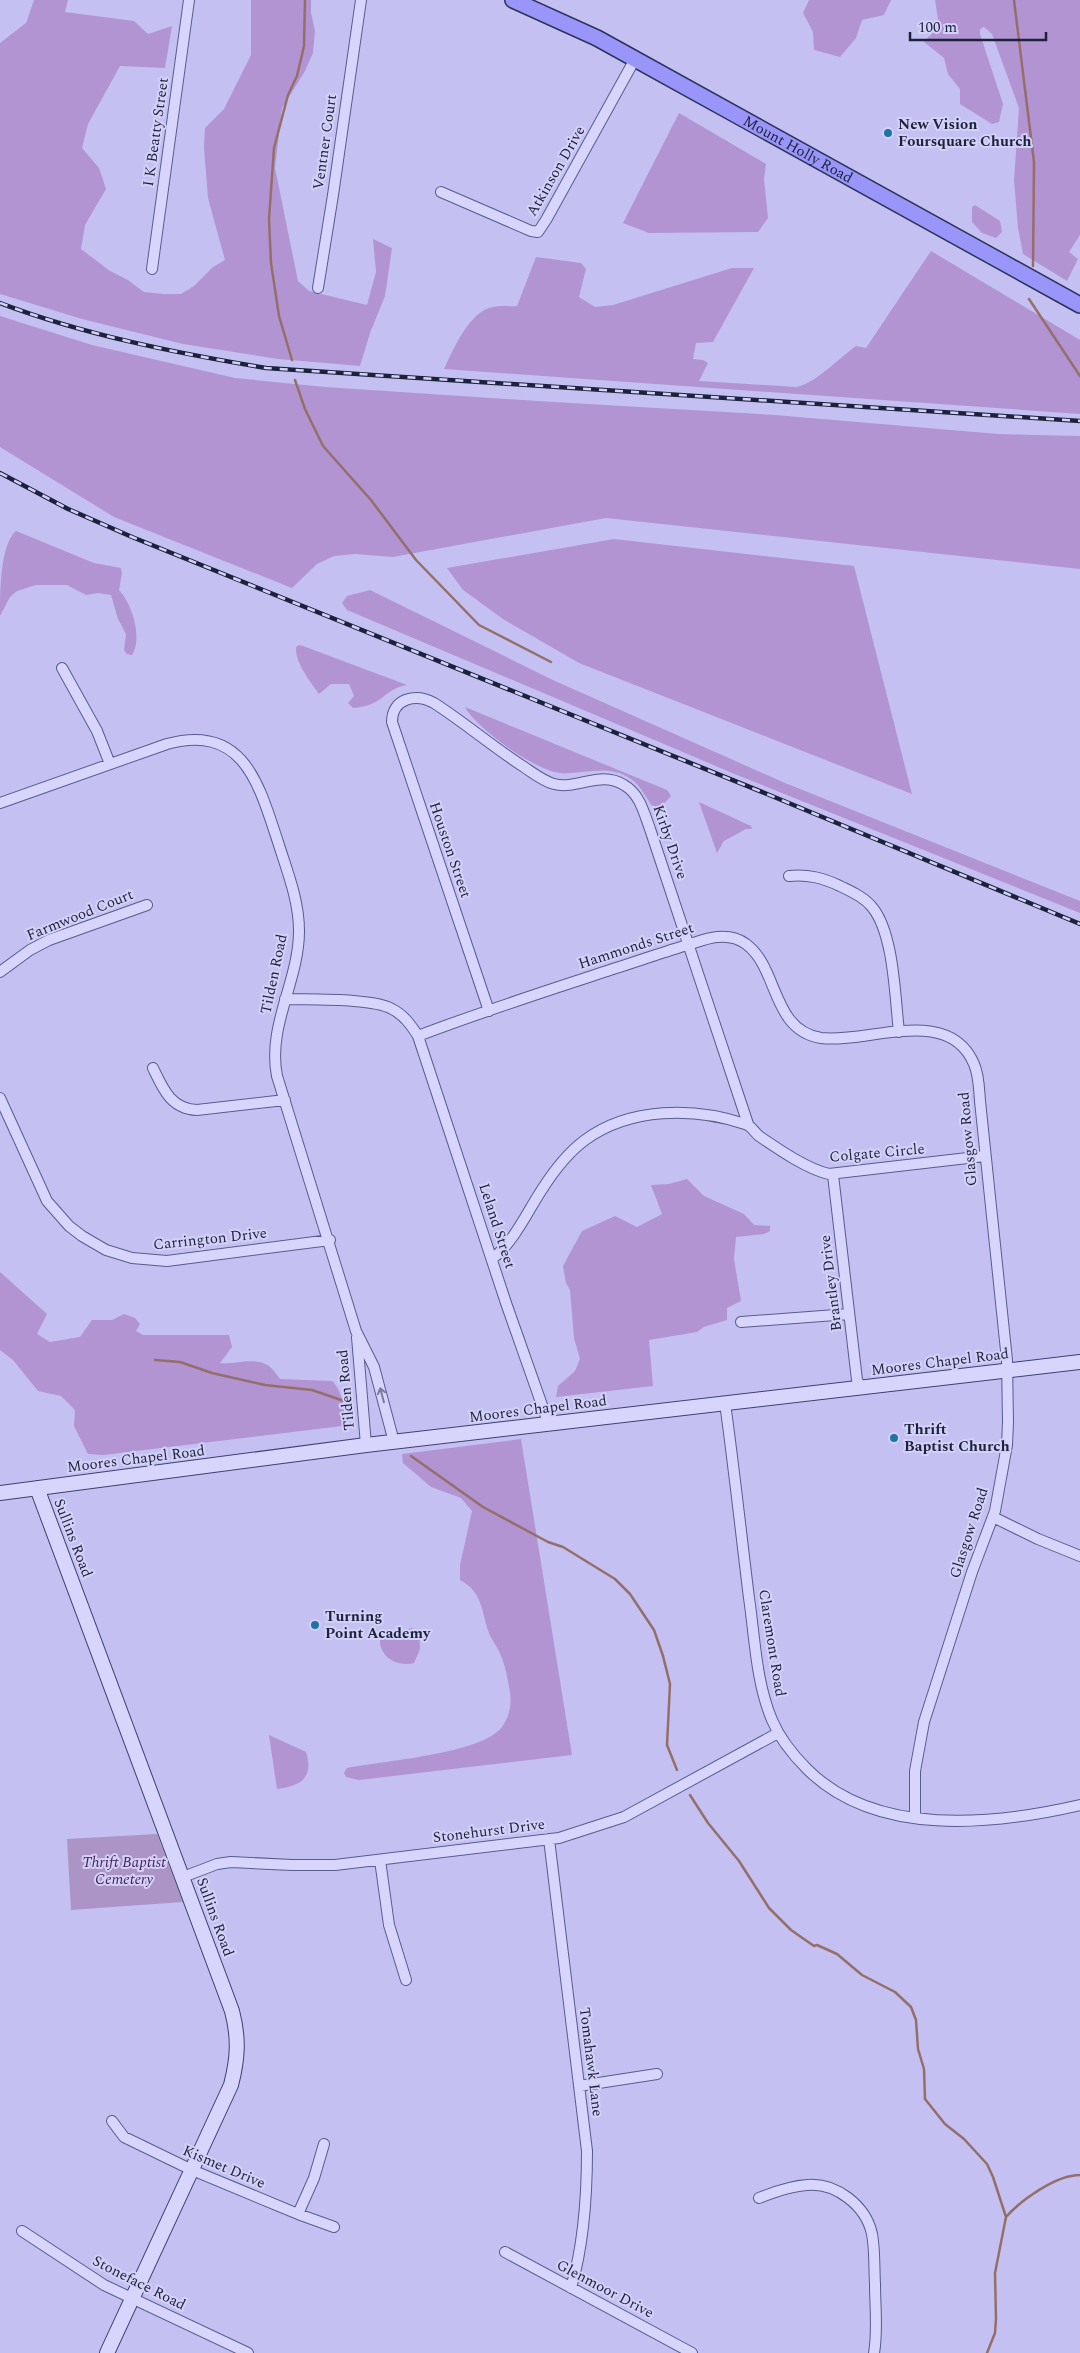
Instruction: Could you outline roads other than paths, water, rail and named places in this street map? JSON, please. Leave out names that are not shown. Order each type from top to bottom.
[{"type":"main road","name":"Mount Holly Road","points":[[514,0],[597,38],[1080,306]]},
{"type":"main road","name":"Moores Chapel Road","points":[[0,1493],[394,1442],[1080,1362]]},
{"type":"main road","name":"Sullins Road","points":[[38,1488],[232,2011],[238,2043],[237,2064],[231,2085],[107,2353]]},
{"type":"street","name":"I K Beatty Street","points":[[152,269],[189,0]]},
{"type":"street","name":"Ventner Court","points":[[318,288],[361,0]]},
{"type":"street","name":"Atkinson Drive","points":[[441,192],[531,231],[538,232],[635,59]]},
{"type":"street","points":[[62,668],[97,731],[110,764]]},
{"type":"street","name":"Kirby Drive","points":[[403,701],[420,698],[434,703],[497,749],[546,781],[564,785],[597,778],[607,778],[628,787],[638,798],[748,1124]]},
{"type":"street","name":"Houston Street","points":[[403,701],[398,704],[392,716],[395,733],[489,1011]]},
{"type":"street","name":"Tilden Road","points":[[0,803],[167,744],[191,740],[216,744],[227,749],[237,755],[251,770],[272,823],[293,887],[298,910],[297,954],[277,1029],[274,1052],[277,1076],[330,1240],[356,1331],[374,1368],[394,1442]]},
{"type":"street","points":[[789,876],[811,875],[830,882],[863,898],[878,914],[886,931],[899,1032]]},
{"type":"street","name":"Farmwood Court","points":[[0,972],[30,950],[49,940],[147,905]]},
{"type":"street","name":"Hammonds Street","points":[[418,1036],[717,937],[736,939],[744,943],[759,961],[791,1022],[809,1035],[831,1038],[921,1030],[940,1033],[962,1047]]},
{"type":"street","points":[[285,999],[386,1006],[400,1015],[418,1036]]},
{"type":"street","name":"Leland Street","points":[[418,1036],[549,1425]]},
{"type":"street","name":"Glasgow Road","points":[[915,1818],[915,1770],[924,1722],[972,1572],[993,1517],[1007,1445],[1007,1371],[977,1075],[974,1064],[962,1047]]},
{"type":"street","points":[[152,1068],[172,1101],[185,1108],[197,1110],[285,1100]]},
{"type":"street","name":"Carrington Drive","points":[[0,1098],[47,1201],[69,1226],[92,1243],[106,1250],[132,1258],[167,1261],[330,1240]]},
{"type":"street","name":"Colgate Circle","points":[[492,1259],[508,1243],[558,1167],[572,1151],[598,1132],[626,1120],[670,1113],[704,1114],[748,1124],[756,1133],[769,1142],[815,1169],[833,1175],[985,1156]]},
{"type":"street","name":"Brantley Drive","points":[[833,1175],[857,1380],[861,1388]]},
{"type":"street","points":[[741,1322],[849,1314]]},
{"type":"street","name":"Tilden Road","points":[[356,1331],[366,1446]]},
{"type":"street","name":"Claremont Road","points":[[725,1403],[759,1676],[763,1694],[778,1733],[800,1763],[814,1777],[840,1795],[871,1810],[915,1818],[987,1819],[1023,1816],[1080,1805]]},
{"type":"street","points":[[993,1517],[1038,1539],[1080,1556]]},
{"type":"street","name":"Stonehurst Drive","points":[[183,1877],[217,1864],[231,1862],[316,1866],[549,1839],[581,1832],[624,1817],[778,1733]]},
{"type":"street","name":"Tomahawk Lane","points":[[549,1839],[587,2150],[587,2185],[576,2272],[572,2288]]},
{"type":"street","points":[[380,1860],[389,1925],[406,1980]]},
{"type":"street","points":[[579,2086],[657,2074]]},
{"type":"street","name":"Kismet Drive","points":[[112,2121],[124,2137],[192,2170],[334,2227]]},
{"type":"street","points":[[298,2214],[314,2178],[324,2144]]},
{"type":"street","points":[[759,2198],[808,2184],[821,2186],[837,2191],[847,2197],[864,2215],[872,2234],[874,2248],[876,2325],[874,2353]]},
{"type":"street","name":"Stoneface Road","points":[[22,2231],[104,2285],[248,2353]]},
{"type":"street","name":"Glenmoor Drive","points":[[505,2252],[692,2353]]},
{"type":"waterway","points":[[292,360],[279,316],[271,263],[269,219],[274,148],[288,95],[297,76],[304,46],[305,0]]},
{"type":"waterway","points":[[1014,0],[1034,162],[1033,266]]},
{"type":"waterway","points":[[1029,299],[1080,376]]},
{"type":"waterway","points":[[295,380],[305,409],[323,446],[371,500],[416,560],[479,625],[551,662]]},
{"type":"waterway","points":[[155,1360],[180,1362],[212,1373],[265,1385],[312,1390],[350,1403]]},
{"type":"waterway","points":[[411,1456],[483,1507],[548,1542],[563,1547],[615,1579],[630,1594],[654,1630],[663,1656],[670,1684],[667,1745],[677,1770]]},
{"type":"waterway","points":[[690,1795],[708,1823],[739,1861],[769,1908],[791,1930],[814,1946],[817,1945],[837,1954],[862,1975],[895,1992],[911,2007],[916,2020],[918,2049],[924,2069],[925,2099],[945,2124],[964,2139],[987,2164],[1006,2217],[995,2273],[995,2333],[987,2353]]},
{"type":"waterway","points":[[1006,2217],[1030,2196],[1050,2184],[1060,2179],[1080,2175]]},
{"type":"railway","points":[[0,303],[98,334],[198,356],[266,368],[1080,421]]},
{"type":"railway","points":[[0,473],[68,509],[132,537],[767,794],[1080,924]]},
{"type":"place","name":"New Vision Foursquare Church","points":[[888,133]]},
{"type":"place","name":"Thrift Baptist Church","points":[[894,1438]]},
{"type":"place","name":"Turning Point Academy","points":[[315,1625]]},
{"type":"park label","name":"Thrift Baptist Cemetery","points":[[124,1870]]}]
